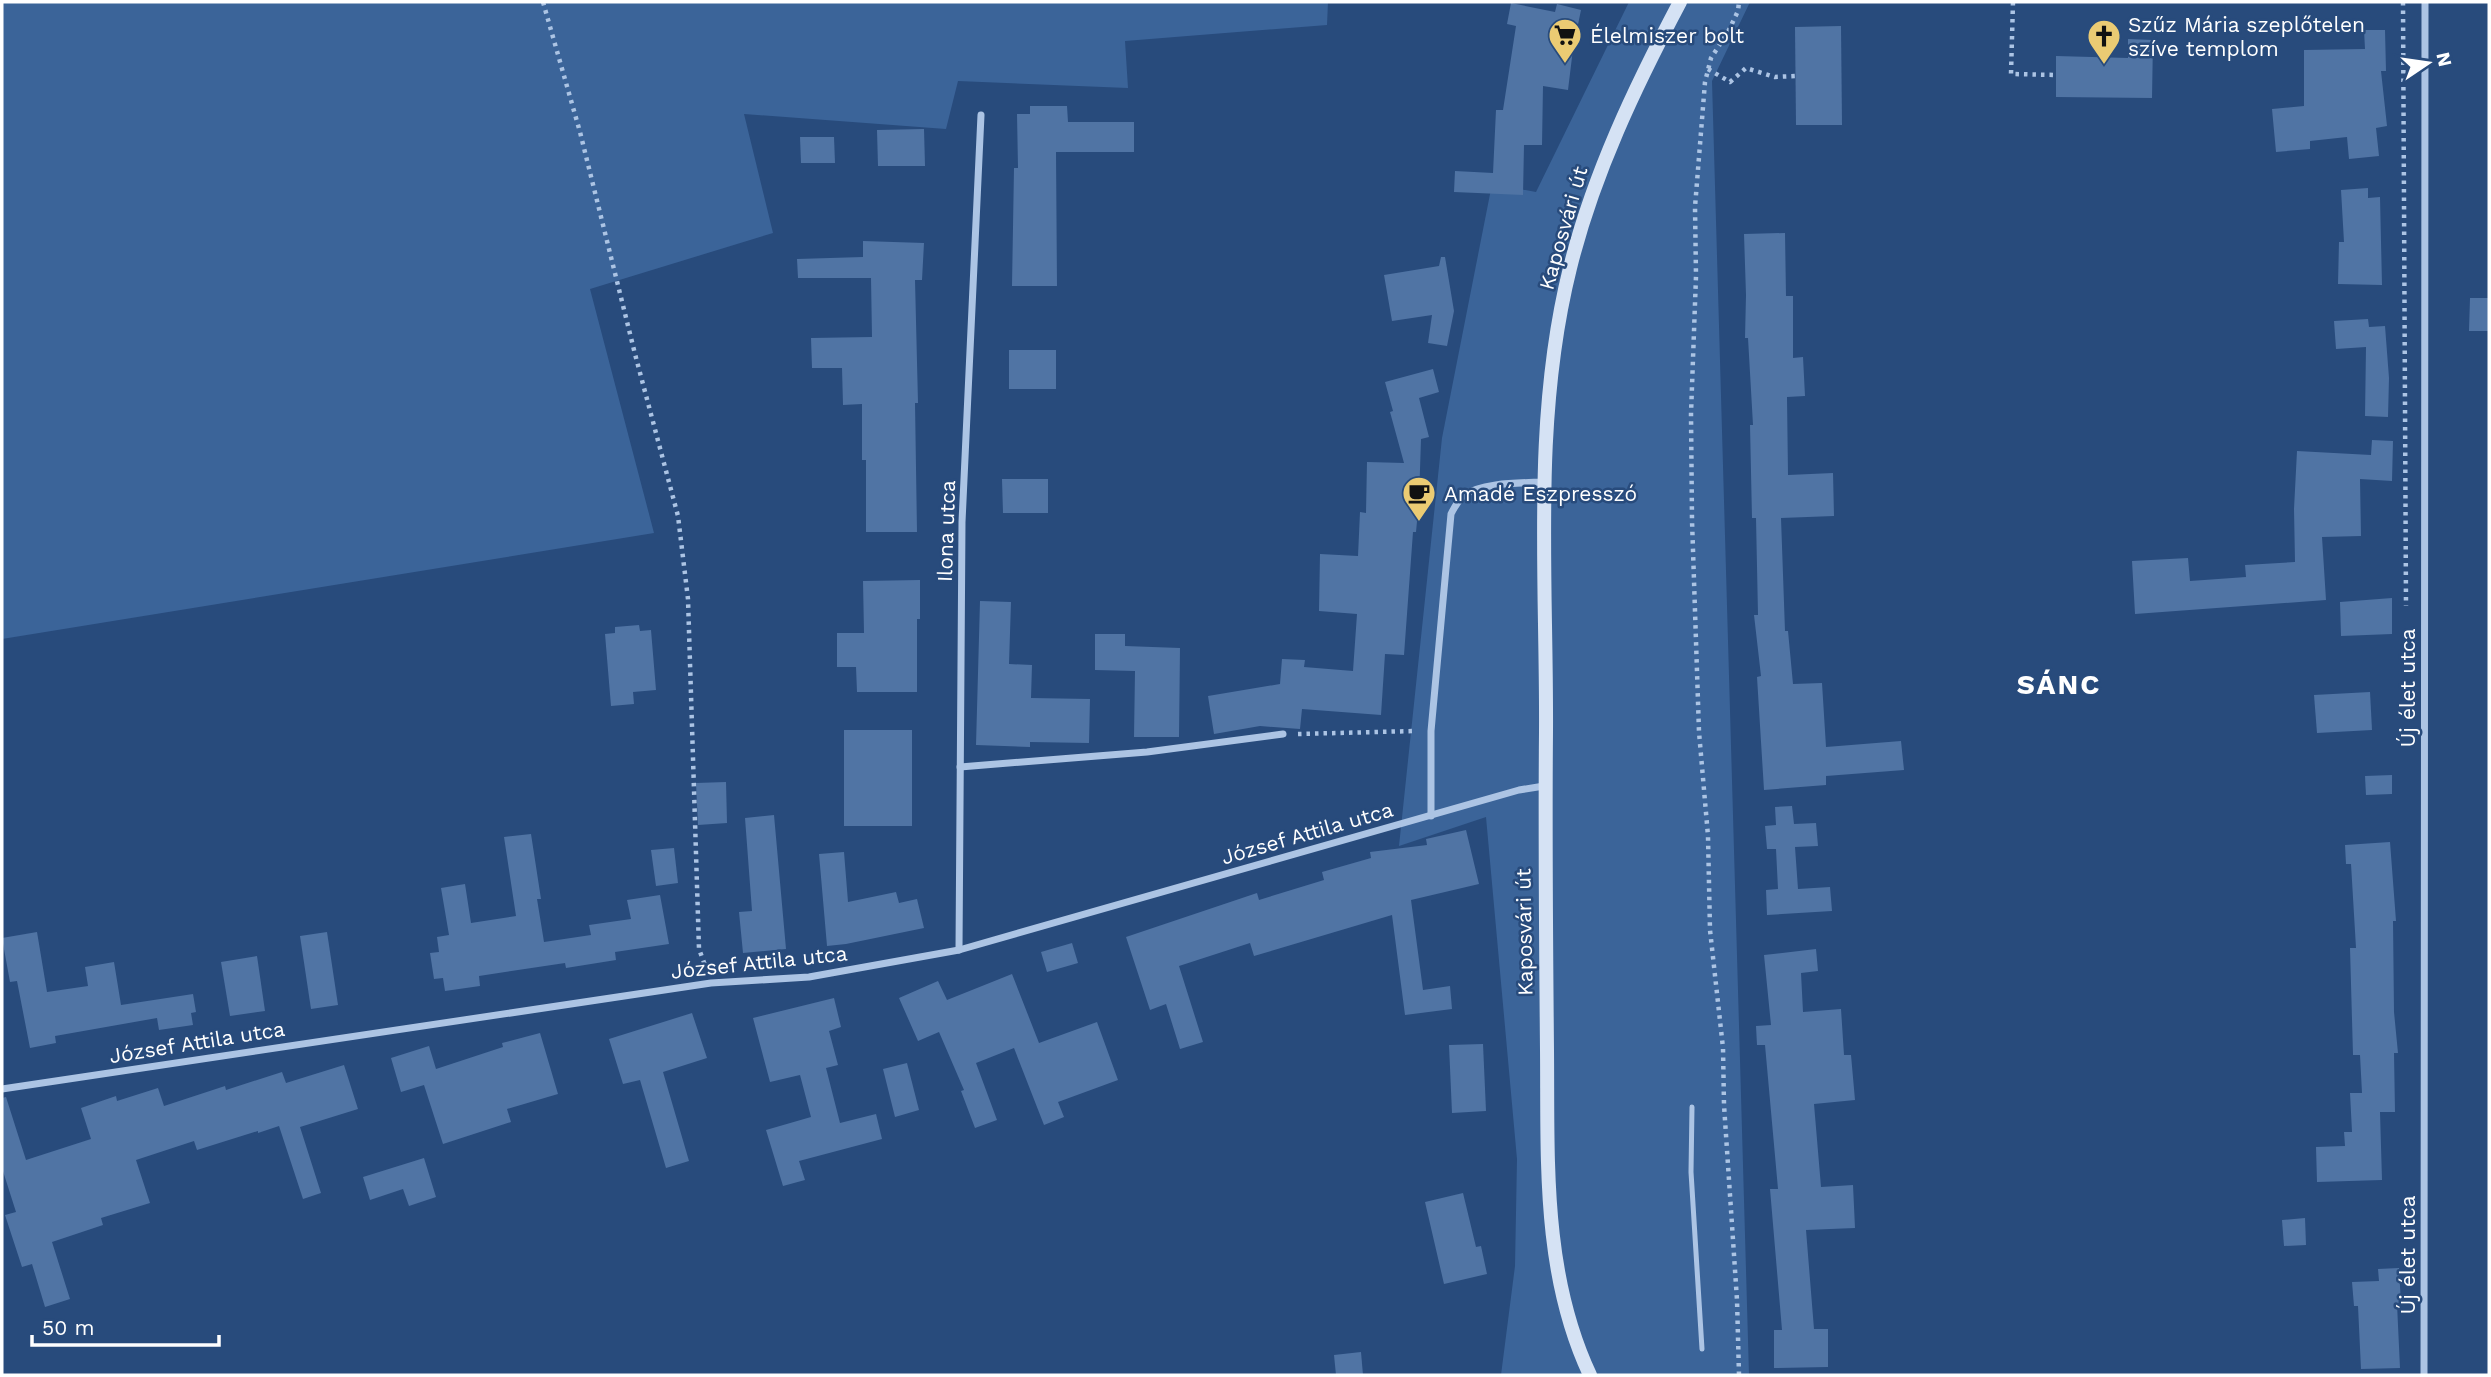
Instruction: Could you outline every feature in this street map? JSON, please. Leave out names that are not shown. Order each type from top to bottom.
[{"type":"main road","name":"Kaposvári út","points":[[1590,1375],[1567,1314],[1554,1258],[1548,1177],[1544,786],[1544,482],[1547,408],[1570,269],[1593,191],[1648,63],[1680,2]]},
{"type":"street","name":"Új élet utca","points":[[2424,2],[2424,1375]]},
{"type":"street","name":"Ilona utca","points":[[959,950],[962,522],[981,115]]},
{"type":"street","points":[[1431,816],[1431,731],[1451,514],[1465,494],[1510,483],[1544,482]]},
{"type":"street","points":[[960,767],[1147,752],[1283,734]]},
{"type":"street","name":"József Attila utca","points":[[2,1090],[711,983],[809,977],[959,950],[1519,790],[1544,786]]},
{"type":"lane","points":[[1692,1107],[1691,1172],[1702,1349]]},
{"type":"path","points":[[542,2],[580,132],[678,516],[688,599],[699,949],[711,983]]},
{"type":"path","points":[[1738,1375],[1737,1300],[1724,1105],[1723,1048],[1710,930],[1708,836],[1699,732],[1691,414],[1696,276],[1695,207],[1707,69],[1738,11],[1739,2]]},
{"type":"path","points":[[2013,2],[2011,74],[2056,75]]},
{"type":"path","points":[[1707,69],[1730,82],[1746,68],[1775,77],[1795,76]]},
{"type":"path","points":[[1283,734],[1431,731]]},
{"type":"shaded area","points":[[2,2],[1328,2],[1327,25],[1125,41],[1128,88],[958,81],[946,129],[744,114],[773,233],[590,289],[654,533],[2,639]]},
{"type":"shaded area","points":[[1629,2],[1750,2],[1712,81],[1749,1375],[1501,1375],[1515,1266],[1517,1159],[1486,817],[1399,846],[1442,438],[1492,184],[1536,192]]},
{"type":"building","points":[[1511,3],[1555,12],[1557,4],[1581,10],[1568,90],[1543,86],[1542,145],[1524,145],[1523,195],[1454,192],[1455,171],[1493,173],[1496,110],[1503,110],[1516,26],[1507,24]]},
{"type":"building","points":[[1841,26],[1842,125],[1796,125],[1795,27]]},
{"type":"building","points":[[2364,30],[2385,30],[2386,71],[2381,71],[2387,126],[2376,128],[2379,156],[2349,159],[2347,137],[2310,141],[2310,149],[2276,152],[2272,109],[2304,106],[2304,50],[2365,49]]},
{"type":"building","name":"Szűz Mária szeplőtelen szíve templom","points":[[2128,39],[2153,40],[2152,98],[2056,97],[2056,56],[2128,58]]},
{"type":"building","points":[[1030,106],[1067,106],[1068,122],[1134,122],[1134,152],[1056,152],[1057,286],[1012,286],[1014,168],[1018,168],[1017,114],[1030,114]]},
{"type":"building","points":[[924,129],[925,166],[878,166],[877,130]]},
{"type":"building","points":[[800,137],[834,137],[835,163],[801,163]]},
{"type":"building","points":[[2368,188],[2368,198],[2380,197],[2382,285],[2338,284],[2339,242],[2344,242],[2341,190]]},
{"type":"building","points":[[1785,233],[1786,296],[1793,296],[1793,358],[1803,357],[1805,396],[1787,397],[1788,475],[1833,473],[1834,516],[1781,518],[1785,631],[1788,631],[1793,684],[1822,683],[1826,747],[1901,741],[1904,770],[1826,776],[1826,785],[1764,790],[1757,677],[1761,676],[1754,615],[1758,615],[1756,518],[1752,518],[1750,425],[1753,425],[1748,338],[1745,338],[1744,234]]},
{"type":"building","points":[[863,241],[924,243],[922,280],[915,280],[917,532],[866,532],[866,460],[862,460],[862,404],[843,405],[842,368],[812,368],[811,338],[872,337],[871,278],[798,278],[797,259],[863,257]]},
{"type":"building","points":[[1441,257],[1445,257],[1454,311],[1447,346],[1428,343],[1432,315],[1392,321],[1384,275],[1439,266]]},
{"type":"building","points":[[2470,298],[2489,298],[2489,331],[2469,331]]},
{"type":"building","points":[[2368,319],[2369,327],[2385,326],[2389,378],[2388,417],[2365,416],[2366,347],[2336,349],[2334,321]]},
{"type":"building","points":[[1009,350],[1056,350],[1056,389],[1009,389]]},
{"type":"building","points":[[1433,369],[1439,392],[1419,398],[1429,437],[1421,439],[1419,500],[1416,532],[1413,532],[1404,655],[1385,654],[1381,715],[1302,709],[1300,729],[1260,726],[1214,734],[1208,696],[1280,684],[1282,659],[1305,660],[1304,667],[1353,671],[1357,614],[1319,611],[1320,554],[1358,556],[1360,512],[1366,513],[1367,462],[1404,463],[1385,382]]},
{"type":"building","points":[[2372,440],[2393,441],[2392,481],[2360,479],[2361,536],[2322,537],[2326,600],[2135,614],[2132,561],[2188,558],[2190,581],[2246,577],[2245,565],[2295,562],[2297,451],[2371,455]]},
{"type":"building","points":[[1002,479],[1048,479],[1048,513],[1003,513]]},
{"type":"building","points":[[920,580],[917,692],[857,692],[856,667],[837,667],[837,633],[864,633],[863,581]]},
{"type":"building","points":[[2392,598],[2392,634],[2341,636],[2340,602]]},
{"type":"building","points":[[980,601],[1011,602],[1009,664],[1032,665],[1031,698],[1090,699],[1089,743],[1030,742],[1030,747],[976,745]]},
{"type":"building","points":[[639,625],[640,631],[651,630],[656,690],[633,692],[634,704],[611,706],[605,634],[615,633],[615,627]]},
{"type":"building","points":[[1095,634],[1125,634],[1125,646],[1180,648],[1179,737],[1134,737],[1135,671],[1095,670]]},
{"type":"building","points":[[2370,692],[2372,730],[2317,733],[2314,695]]},
{"type":"building","points":[[844,730],[912,730],[912,826],[844,826]]},
{"type":"building","points":[[2392,775],[2392,794],[2366,795],[2365,776]]},
{"type":"building","points":[[726,782],[727,823],[698,825],[696,783]]},
{"type":"building","points":[[1792,806],[1794,824],[1816,823],[1818,846],[1795,847],[1798,889],[1830,887],[1832,911],[1767,915],[1766,890],[1778,889],[1776,849],[1767,849],[1765,826],[1776,825],[1775,807]]},
{"type":"building","points":[[774,815],[786,949],[743,953],[739,912],[752,911],[745,818]]},
{"type":"building","points":[[1466,830],[1479,884],[1411,900],[1423,990],[1450,986],[1452,1009],[1405,1015],[1392,915],[1254,956],[1250,943],[1179,966],[1203,1042],[1180,1049],[1166,1004],[1150,1010],[1126,937],[1257,893],[1259,900],[1324,880],[1322,872],[1371,858],[1370,852],[1427,845],[1426,839]]},
{"type":"building","points":[[531,834],[541,899],[537,899],[544,942],[591,935],[589,925],[631,919],[627,900],[660,895],[669,944],[615,952],[616,960],[566,968],[565,963],[479,976],[480,986],[445,991],[443,978],[434,979],[430,953],[439,952],[437,937],[449,935],[441,888],[465,884],[471,923],[516,916],[504,837]]},
{"type":"building","points":[[2390,842],[2396,921],[2393,921],[2394,1012],[2398,1053],[2394,1053],[2395,1112],[2380,1112],[2382,1180],[2317,1182],[2316,1147],[2345,1146],[2344,1132],[2352,1132],[2350,1093],[2362,1093],[2360,1055],[2353,1055],[2350,948],[2356,948],[2351,864],[2346,864],[2345,845]]},
{"type":"building","points":[[674,848],[678,883],[656,886],[651,850]]},
{"type":"building","points":[[844,852],[848,902],[896,892],[899,903],[917,899],[924,928],[827,946],[819,854]]},
{"type":"building","points":[[37,932],[47,992],[88,986],[85,967],[114,962],[121,1005],[193,994],[196,1012],[191,1013],[193,1025],[159,1030],[157,1018],[55,1036],[56,1043],[30,1048],[17,981],[10,982],[2,938]]},
{"type":"building","points":[[327,932],[338,1005],[311,1009],[300,936]]},
{"type":"building","points":[[1072,943],[1078,963],[1047,972],[1041,952]]},
{"type":"building","points":[[1816,949],[1818,971],[1801,973],[1803,1012],[1841,1009],[1844,1055],[1851,1055],[1855,1100],[1814,1104],[1821,1187],[1853,1185],[1855,1228],[1806,1230],[1814,1329],[1828,1329],[1828,1367],[1774,1368],[1774,1330],[1782,1330],[1770,1189],[1778,1189],[1765,1045],[1757,1045],[1756,1026],[1771,1025],[1764,955]]},
{"type":"building","points":[[257,956],[265,1011],[230,1016],[221,962]]},
{"type":"building","points":[[1012,974],[1039,1043],[1097,1022],[1118,1080],[1058,1102],[1064,1117],[1044,1125],[1014,1048],[976,1063],[997,1120],[975,1128],[961,1091],[964,1090],[939,1032],[918,1041],[899,998],[938,981],[947,1000]]},
{"type":"building","points":[[834,998],[841,1027],[829,1031],[838,1065],[826,1068],[840,1123],[876,1114],[882,1139],[799,1161],[805,1180],[783,1186],[766,1130],[811,1117],[800,1075],[770,1082],[753,1018]]},
{"type":"building","points":[[692,1013],[707,1058],[663,1072],[689,1161],[666,1168],[640,1080],[623,1084],[609,1039]]},
{"type":"building","points":[[540,1033],[558,1094],[507,1109],[511,1122],[443,1144],[424,1085],[401,1092],[391,1058],[429,1046],[436,1069],[503,1047],[502,1043]]},
{"type":"building","points":[[1483,1044],[1486,1111],[1452,1113],[1449,1045]]},
{"type":"building","points":[[907,1063],[919,1110],[895,1117],[883,1069]]},
{"type":"building","points":[[344,1065],[358,1109],[300,1127],[321,1193],[303,1199],[279,1126],[197,1150],[194,1141],[136,1160],[150,1203],[101,1218],[103,1225],[52,1242],[70,1299],[45,1307],[32,1264],[22,1267],[5,1215],[16,1212],[2,1168],[2,1098],[6,1097],[26,1160],[91,1139],[81,1108],[116,1096],[117,1101],[158,1088],[164,1106],[225,1086],[226,1090],[282,1072],[286,1083]]},
{"type":"building","points":[[424,1158],[436,1197],[409,1206],[403,1189],[370,1200],[363,1177]]},
{"type":"building","points":[[1463,1193],[1476,1247],[1481,1246],[1487,1274],[1444,1284],[1425,1202]]},
{"type":"building","points":[[2305,1218],[2306,1245],[2284,1246],[2282,1220]]},
{"type":"building","points":[[2399,1268],[2401,1304],[2397,1304],[2400,1368],[2361,1369],[2358,1306],[2354,1306],[2352,1282],[2379,1281],[2378,1269]]},
{"type":"building","points":[[1361,1352],[1363,1375],[1336,1375],[1334,1355]]},
{"type":"place","name":"Élelmiszer bolt","points":[[1565,65]]},
{"type":"place","name":"Szűz Mária szeplőtelen szíve templom","points":[[2104,66]]},
{"type":"place","name":"Amadé Eszpresszó","points":[[1419,523]]},
{"type":"district","name":"SÁNC","points":[[2059,684]]}]
